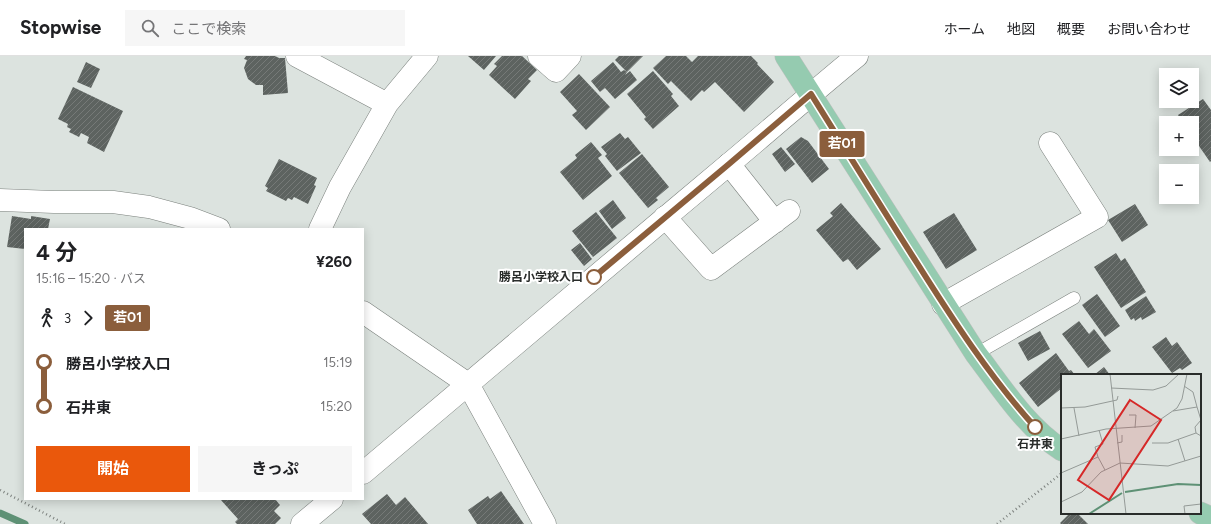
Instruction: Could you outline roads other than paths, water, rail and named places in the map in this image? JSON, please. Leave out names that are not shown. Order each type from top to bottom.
[{"type":"main road","points":[[786,56],[976,354],[1030,422],[1061,449]]},
{"type":"main road","points":[[1201,513],[1211,518]]},
{"type":"street","points":[[297,56],[387,104]]},
{"type":"street","points":[[320,228],[340,187],[387,104],[427,56]]},
{"type":"street","points":[[538,56],[556,71],[570,56]]},
{"type":"street","points":[[364,472],[857,56]]},
{"type":"street","points":[[943,304],[1097,217],[1050,143]]},
{"type":"street","points":[[665,217],[711,269],[782,216],[729,164]]},
{"type":"street","points":[[0,200],[112,202],[149,207],[190,218],[216,228]]},
{"type":"street","points":[[364,313],[468,384],[545,524]]},
{"type":"street","points":[[302,524],[331,500]]},
{"type":"lane","points":[[976,354],[1074,298]]},
{"type":"waterway","points":[[0,513],[25,524]]},
{"type":"place","name":"勝呂小学校入口","points":[[594,277]]},
{"type":"place","name":"石井東","points":[[1035,427]]}]
